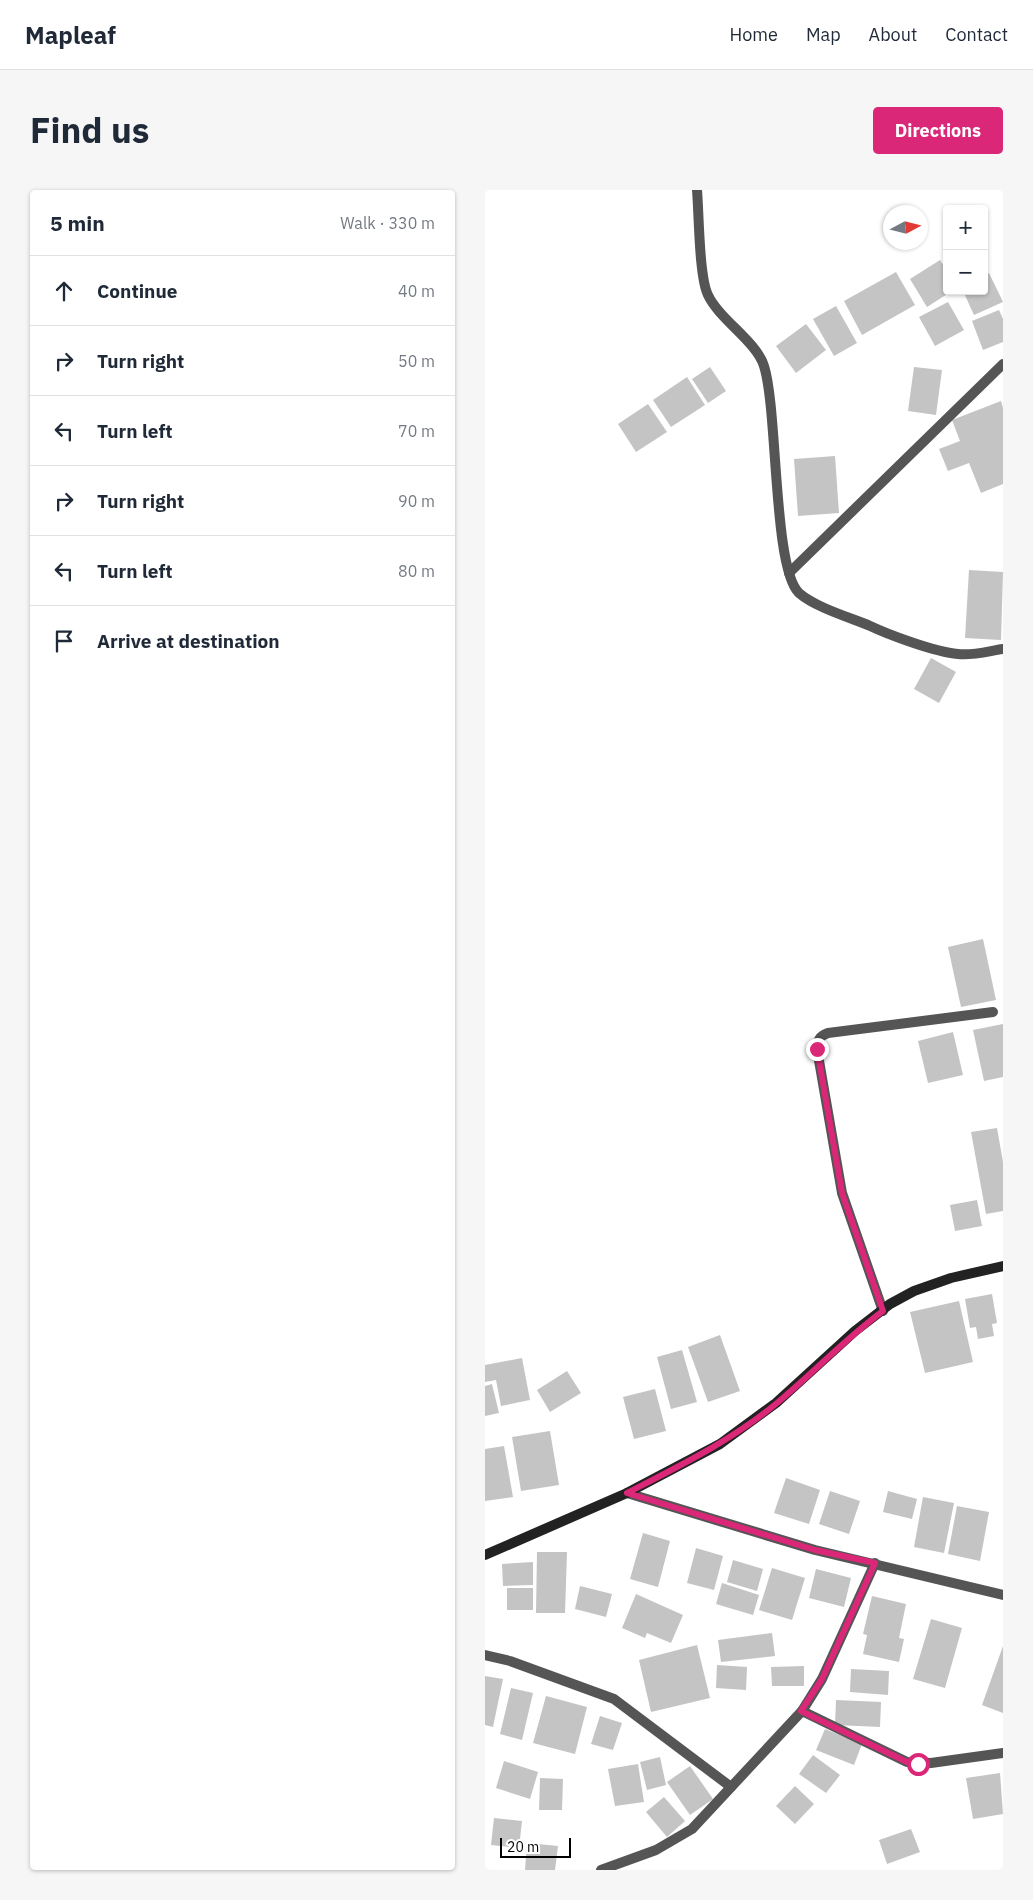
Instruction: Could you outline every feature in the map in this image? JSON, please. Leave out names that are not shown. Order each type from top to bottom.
[{"type":"street","points":[[697,190],[704,279],[708,297],[760,358],[769,386],[780,523],[793,585],[805,597],[885,633],[957,654],[1003,649]]},
{"type":"street","points":[[789,573],[1003,364]]},
{"type":"street","points":[[883,1311],[842,1193],[818,1058],[817,1041],[821,1036],[828,1033],[993,1012]]},
{"type":"street","points":[[485,1555],[627,1493],[720,1444],[776,1403],[855,1331],[890,1304],[914,1291],[951,1278],[1003,1266]]},
{"type":"street","points":[[627,1493],[815,1550],[1003,1595]]},
{"type":"street","points":[[601,1870],[656,1850],[692,1829],[801,1711],[822,1679],[875,1563]]},
{"type":"street","points":[[485,1655],[510,1661],[614,1699],[731,1787]]},
{"type":"street","points":[[801,1711],[907,1762],[931,1763],[1003,1753]]},
{"type":"building","points":[[940,260],[943,265],[943,295],[946,295],[927,307],[910,279]]},
{"type":"building","points":[[896,272],[915,305],[862,335],[844,301]]},
{"type":"building","points":[[988,274],[1003,302],[974,315],[965,295],[988,295]]},
{"type":"building","points":[[948,302],[964,330],[935,346],[919,317]]},
{"type":"building","points":[[836,306],[857,343],[834,356],[813,319]]},
{"type":"building","points":[[999,310],[1003,319],[1003,342],[983,350],[972,321]]},
{"type":"building","points":[[806,324],[826,350],[796,373],[776,346]]},
{"type":"building","points":[[710,367],[726,391],[708,403],[692,379]]},
{"type":"building","points":[[914,367],[942,370],[936,415],[908,411]]},
{"type":"building","points":[[687,377],[705,405],[671,427],[653,400]]},
{"type":"building","points":[[1001,401],[1003,408],[1003,484],[981,493],[969,463],[948,471],[939,449],[960,441],[952,420]]},
{"type":"building","points":[[648,404],[667,432],[636,452],[618,424]]},
{"type":"building","points":[[835,456],[839,513],[798,516],[794,459]]},
{"type":"building","points":[[969,570],[1003,572],[1001,640],[965,638]]},
{"type":"building","points":[[931,658],[956,672],[939,703],[914,689]]},
{"type":"building","points":[[983,939],[996,1000],[961,1007],[948,947]]},
{"type":"building","points":[[1003,1024],[1003,1077],[984,1081],[973,1030]]},
{"type":"building","points":[[953,1032],[963,1075],[928,1083],[918,1041]]},
{"type":"building","points":[[997,1128],[1003,1162],[1003,1211],[986,1214],[971,1132]]},
{"type":"building","points":[[977,1200],[982,1226],[955,1231],[950,1205]]},
{"type":"building","points":[[992,1294],[997,1323],[992,1324],[994,1336],[978,1339],[976,1327],[970,1328],[965,1299]]},
{"type":"building","points":[[959,1301],[973,1362],[925,1373],[910,1312]]},
{"type":"building","points":[[720,1335],[740,1391],[708,1402],[688,1347]]},
{"type":"building","points":[[682,1350],[697,1402],[671,1409],[657,1357]]},
{"type":"building","points":[[522,1358],[530,1400],[501,1406],[496,1380],[485,1382],[485,1365]]},
{"type":"building","points":[[567,1371],[581,1393],[550,1412],[537,1390]]},
{"type":"building","points":[[492,1384],[499,1413],[485,1416],[485,1386]]},
{"type":"building","points":[[655,1389],[666,1431],[634,1439],[623,1397]]},
{"type":"building","points":[[550,1431],[559,1485],[521,1491],[512,1437]]},
{"type":"building","points":[[504,1446],[513,1497],[485,1501],[485,1449]]},
{"type":"building","points":[[786,1478],[820,1490],[809,1524],[774,1513]]},
{"type":"building","points":[[830,1491],[860,1501],[849,1534],[819,1524]]},
{"type":"building","points":[[888,1491],[917,1499],[912,1519],[883,1512]]},
{"type":"building","points":[[923,1497],[954,1503],[944,1553],[914,1547]]},
{"type":"building","points":[[957,1506],[989,1512],[980,1561],[948,1554]]},
{"type":"building","points":[[643,1533],[670,1541],[658,1587],[630,1579]]},
{"type":"building","points":[[696,1548],[723,1556],[714,1590],[687,1583]]},
{"type":"building","points":[[537,1552],[567,1552],[565,1613],[536,1613]]},
{"type":"building","points":[[733,1560],[763,1569],[757,1591],[727,1582]]},
{"type":"building","points":[[533,1562],[533,1585],[503,1586],[502,1564]]},
{"type":"building","points":[[772,1568],[805,1578],[792,1620],[759,1610]]},
{"type":"building","points":[[816,1569],[851,1578],[844,1607],[809,1598]]},
{"type":"building","points":[[722,1583],[759,1595],[753,1615],[716,1604]]},
{"type":"building","points":[[580,1586],[612,1594],[606,1617],[575,1609]]},
{"type":"building","points":[[507,1588],[533,1588],[533,1610],[507,1610]]},
{"type":"building","points":[[636,1594],[683,1615],[671,1643],[647,1633],[645,1638],[622,1628]]},
{"type":"building","points":[[872,1596],[906,1604],[899,1638],[904,1639],[899,1662],[863,1654],[867,1635],[863,1634]]},
{"type":"building","points":[[931,1619],[962,1628],[945,1688],[913,1679]]},
{"type":"building","points":[[772,1633],[775,1656],[721,1662],[718,1640]]},
{"type":"building","points":[[697,1645],[710,1698],[651,1712],[639,1660]]},
{"type":"building","points":[[1003,1646],[1003,1713],[982,1705]]},
{"type":"building","points":[[717,1665],[747,1667],[746,1690],[716,1688]]},
{"type":"building","points":[[804,1666],[804,1686],[772,1686],[771,1667]]},
{"type":"building","points":[[851,1669],[889,1671],[888,1695],[850,1692]]},
{"type":"building","points":[[485,1676],[503,1679],[493,1727],[485,1725]]},
{"type":"building","points":[[511,1688],[533,1693],[522,1740],[500,1734]]},
{"type":"building","points":[[546,1696],[587,1707],[575,1754],[533,1743]]},
{"type":"building","points":[[836,1700],[881,1702],[880,1727],[835,1725]]},
{"type":"building","points":[[600,1716],[622,1723],[613,1750],[591,1744]]},
{"type":"building","points":[[825,1729],[862,1744],[854,1765],[816,1750]]},
{"type":"building","points":[[813,1755],[840,1775],[826,1793],[799,1774]]},
{"type":"building","points":[[660,1757],[666,1785],[647,1790],[640,1762]]},
{"type":"building","points":[[504,1761],[538,1772],[530,1799],[496,1788]]},
{"type":"building","points":[[638,1764],[644,1802],[615,1806],[608,1769]]},
{"type":"building","points":[[690,1766],[713,1799],[690,1815],[667,1782]]},
{"type":"building","points":[[1000,1773],[1003,1814],[973,1819],[966,1778]]},
{"type":"building","points":[[540,1778],[563,1779],[562,1810],[539,1810]]},
{"type":"building","points":[[795,1786],[814,1804],[795,1824],[776,1806]]},
{"type":"building","points":[[664,1797],[685,1821],[667,1837],[646,1812]]},
{"type":"building","points":[[494,1818],[522,1821],[519,1848],[491,1845]]},
{"type":"building","points":[[911,1829],[920,1852],[887,1864],[879,1840]]},
{"type":"building","points":[[527,1843],[558,1846],[555,1870],[525,1870]]},
{"type":"route","points":[[817,1049],[842,1193],[883,1311],[855,1331],[776,1403],[720,1444],[627,1493],[815,1550],[875,1563],[822,1679],[801,1711],[907,1762],[918,1764]]}]
